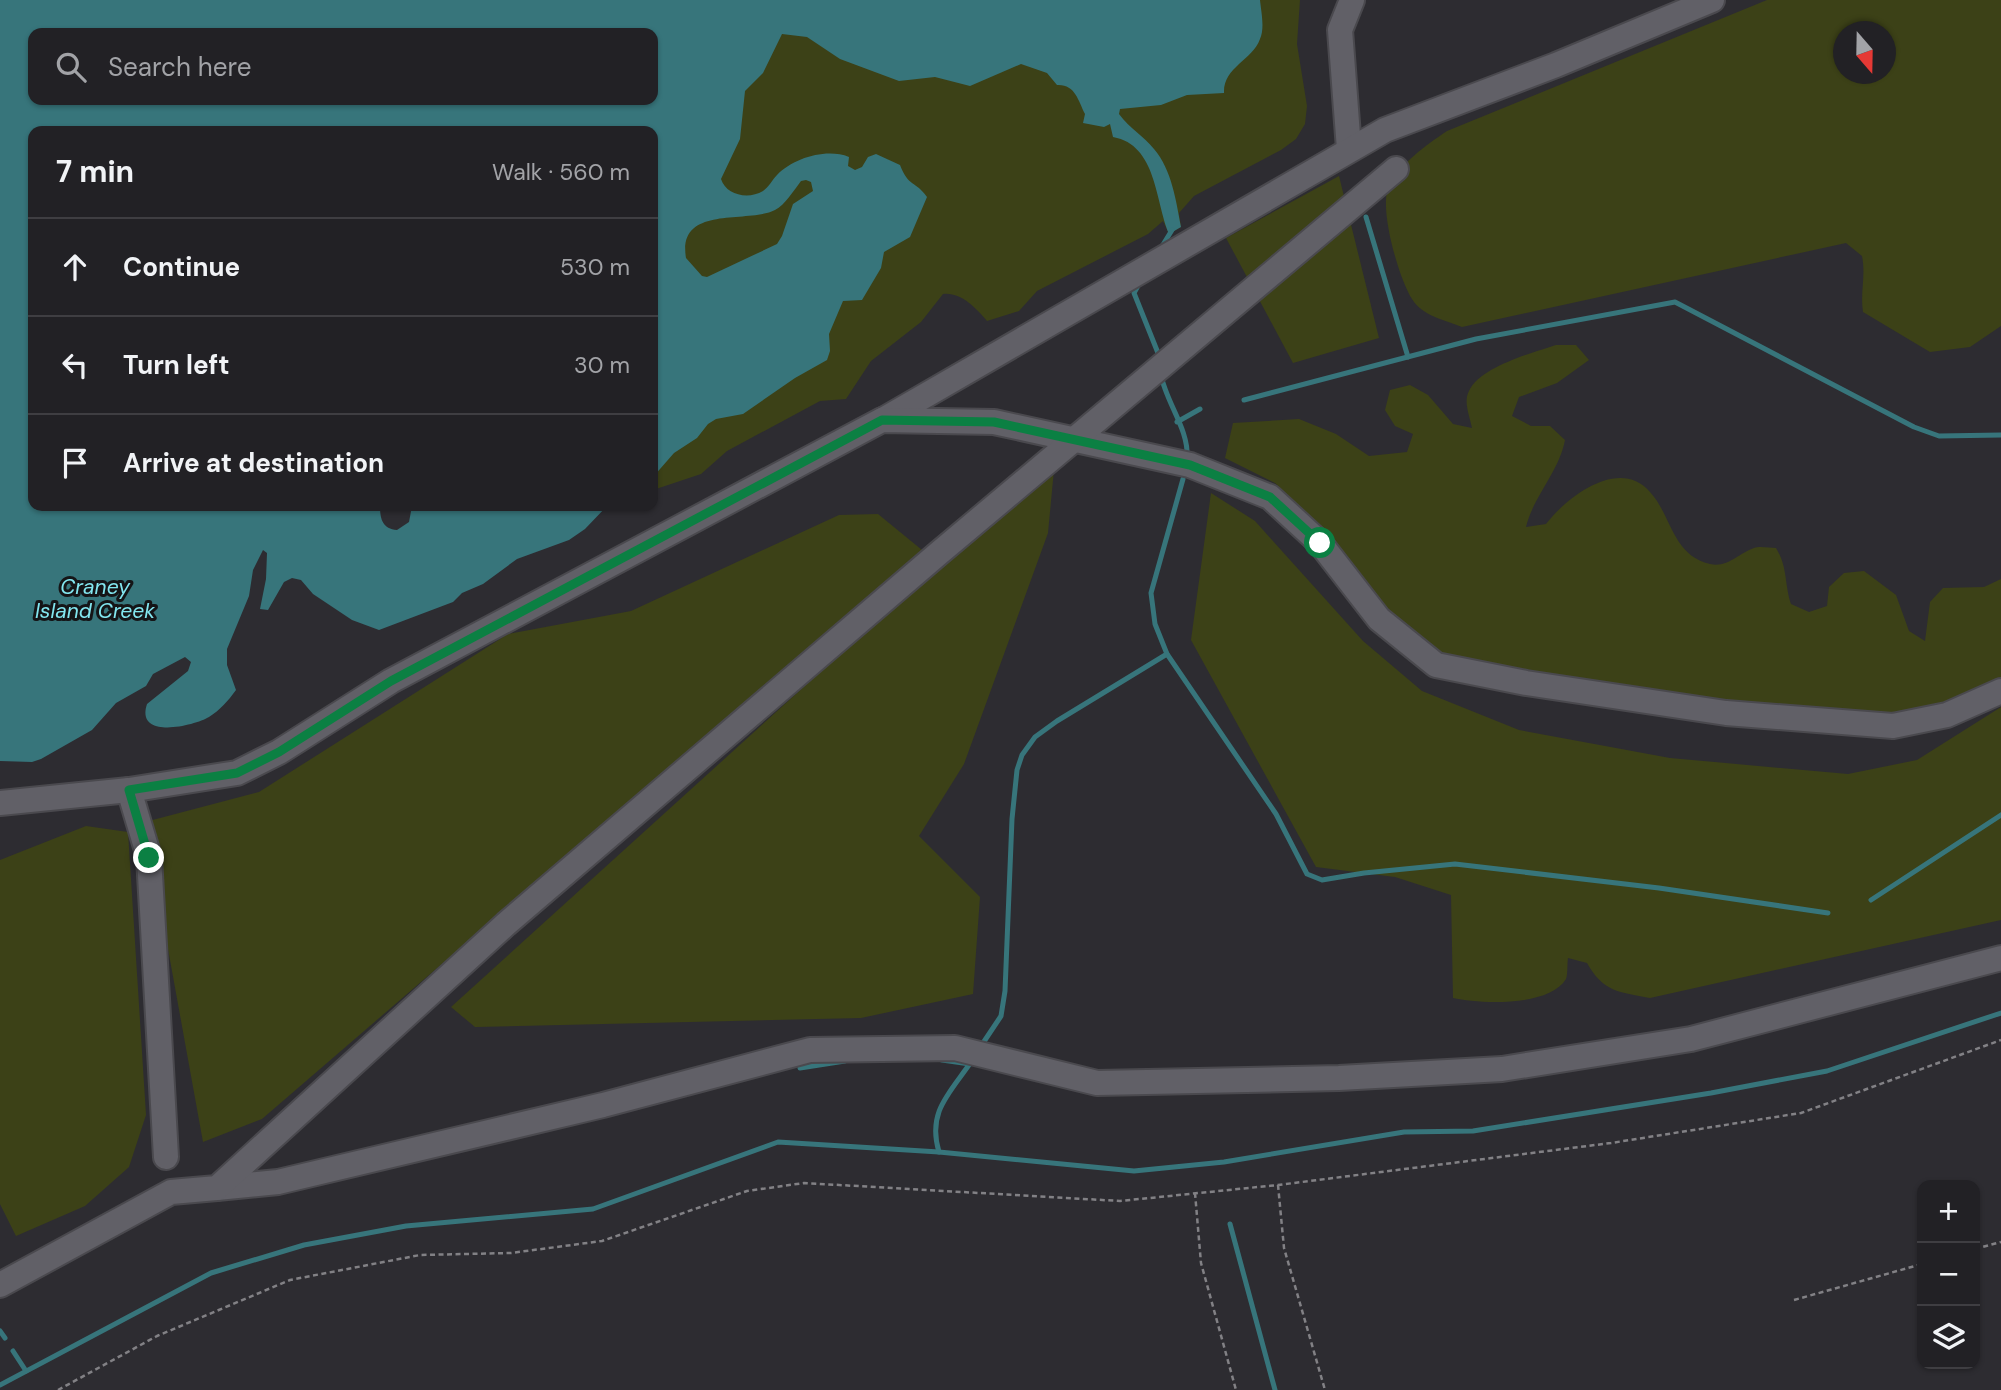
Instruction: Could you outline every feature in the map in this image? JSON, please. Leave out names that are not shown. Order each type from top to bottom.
[{"type":"lane","points":[[1349,149],[1340,30],[1352,0]]},
{"type":"lane","points":[[0,803],[129,790],[237,773],[279,752],[391,681],[882,420],[1125,283],[1385,130],[1556,65],[1709,1]]},
{"type":"lane","points":[[216,1188],[506,924],[1396,169]]},
{"type":"lane","points":[[882,420],[994,422],[1190,465],[1270,497],[1320,543],[1379,619],[1436,665],[1526,683],[1726,713],[1893,726],[1947,715],[2001,691]]},
{"type":"lane","points":[[129,790],[149,858],[166,1157]]},
{"type":"lane","points":[[0,1285],[171,1192],[292,1179],[603,1105],[810,1050],[954,1048],[1097,1083],[1339,1078],[1502,1069],[1690,1039],[2001,958]]},
{"type":"path","points":[[58,1390],[157,1336],[290,1280],[421,1255],[511,1253],[602,1241],[747,1191],[804,1183],[1120,1201],[1278,1185],[1611,1143],[1801,1113],[2001,1040]]},
{"type":"path","points":[[1278,1185],[1284,1248],[1325,1390]]},
{"type":"path","points":[[1195,1193],[1201,1263],[1236,1390]]},
{"type":"path","points":[[1980,1248],[2001,1242]]},
{"type":"path","points":[[1794,1300],[1917,1265]]},
{"type":"green space","points":[[409,0],[1300,0],[1297,44],[1307,106],[1305,124],[1296,139],[1281,150],[1194,196],[1179,213],[1181,227],[1169,234],[1163,221],[1148,234],[1037,291],[1019,311],[987,321],[962,298],[943,294],[921,322],[871,361],[846,399],[820,401],[727,451],[701,474],[658,488],[658,126],[234,126],[573,105],[658,105],[658,28],[616,28]]},
{"type":"green space","points":[[1767,0],[2001,0],[2001,326],[1970,347],[1930,352],[1863,312],[1862,256],[1846,243],[1462,327],[1441,320],[1416,305],[1407,289],[1391,243],[1386,210],[1389,186],[1400,169],[1447,131]]},
{"type":"green space","points":[[1339,176],[1379,338],[1293,363],[1226,238]]},
{"type":"green space","points":[[1556,345],[1576,345],[1589,360],[1557,383],[1519,397],[1512,416],[1531,426],[1550,426],[1565,440],[1558,463],[1535,504],[1526,527],[1546,524],[1566,503],[1594,485],[1609,479],[1623,478],[1637,482],[1650,492],[1657,502],[1680,544],[1697,559],[1716,565],[1728,562],[1754,548],[1776,548],[1782,562],[1791,604],[1809,612],[1827,606],[1829,587],[1844,573],[1864,571],[1896,595],[1909,631],[1925,641],[1930,602],[1943,588],[1984,587],[2001,579],[2001,688],[1888,721],[1819,717],[1440,659],[1341,570],[1314,520],[1275,483],[1225,458],[1233,423],[1299,419],[1336,434],[1369,456],[1407,452],[1413,434],[1395,426],[1385,410],[1390,390],[1410,385],[1428,395],[1453,424],[1472,428],[1467,400],[1475,382],[1508,362]]},
{"type":"green space","points":[[1055,459],[1048,533],[964,764],[919,836],[980,897],[973,994],[861,1018],[475,1027],[451,1007]]},
{"type":"green space","points":[[1211,493],[1255,521],[1363,641],[1422,691],[1519,730],[1670,758],[1848,774],[1917,760],[2001,707],[2001,920],[1650,998],[1613,989],[1599,980],[1587,963],[1568,958],[1566,979],[1545,995],[1496,1002],[1453,998],[1451,895],[1395,877],[1316,867],[1191,640]]},
{"type":"green space","points":[[878,514],[922,550],[262,1119],[203,1142],[145,822],[259,792],[508,634],[631,611],[839,515]]},
{"type":"green space","points":[[86,826],[128,832],[146,1115],[129,1167],[85,1206],[16,1236],[0,1204],[0,860]]},
{"type":"water","name":"Craney Island Creek","points":[[0,0],[1260,0],[1260,39],[1251,53],[1228,77],[1224,93],[1187,95],[1161,105],[1120,109],[1119,114],[1123,119],[1160,157],[1169,176],[1181,227],[1169,234],[1152,176],[1138,151],[1127,142],[1113,137],[1110,124],[1104,127],[1083,123],[1085,114],[1075,94],[1068,87],[1057,85],[1047,73],[1021,64],[970,86],[935,77],[899,81],[840,59],[807,37],[782,34],[763,73],[745,91],[740,139],[721,179],[728,189],[738,194],[757,194],[784,169],[811,156],[840,154],[849,157],[848,166],[855,170],[862,167],[868,157],[876,154],[900,165],[909,181],[927,197],[910,237],[884,252],[881,268],[862,300],[843,301],[829,334],[830,351],[827,360],[795,378],[743,414],[716,419],[708,424],[697,438],[674,453],[658,471],[658,126],[28,126],[28,511],[381,511],[383,522],[388,528],[397,530],[409,522],[411,511],[602,511],[585,529],[569,540],[517,559],[483,584],[462,593],[453,602],[379,630],[352,620],[313,594],[301,580],[292,578],[284,582],[268,610],[260,609],[266,579],[267,553],[263,550],[253,570],[249,596],[227,649],[227,665],[236,690],[227,702],[209,717],[191,724],[168,727],[150,722],[146,715],[147,704],[188,671],[191,662],[185,657],[153,674],[146,686],[116,703],[92,730],[32,762],[0,761]],"holes":[[[801,181],[811,182],[813,191],[793,204],[777,244],[707,277],[702,276],[686,258],[686,241],[692,230],[703,223],[775,210],[786,201]]]},
{"type":"waterway","points":[[1366,217],[1408,357]]},
{"type":"waterway","points":[[1161,248],[1172,230]]},
{"type":"waterway","points":[[1139,284],[1134,293],[1160,358]]},
{"type":"waterway","points":[[1244,400],[1476,339],[1675,302],[1914,427],[1939,436],[2001,435]]},
{"type":"waterway","points":[[1161,375],[1181,426],[1187,457]]},
{"type":"waterway","points":[[1177,422],[1200,409]]},
{"type":"waterway","points":[[1183,479],[1151,593],[1155,624],[1167,654],[1276,814],[1307,874],[1322,880],[1455,864],[1659,888],[1828,913]]},
{"type":"waterway","points":[[981,1046],[1001,1016],[1005,991],[1012,819],[1017,770],[1022,755],[1035,737],[1057,721],[1167,654]]},
{"type":"waterway","points":[[1871,900],[2001,815]]},
{"type":"waterway","points":[[0,1385],[211,1273],[304,1245],[406,1226],[593,1209],[778,1142],[939,1152],[1134,1171],[1224,1162],[1404,1132],[1473,1131],[1711,1093],[1827,1071],[2001,1013]]},
{"type":"waterway","points":[[942,1060],[970,1064]]},
{"type":"waterway","points":[[800,1068],[845,1061]]},
{"type":"waterway","points":[[939,1152],[936,1138],[938,1114],[948,1094],[971,1062]]},
{"type":"waterway","points":[[1230,1224],[1275,1390]]},
{"type":"waterway","points":[[0,1331],[5,1338]]},
{"type":"waterway","points":[[13,1351],[26,1371]]},
{"type":"route","points":[[149,858],[129,790],[237,773],[279,752],[391,681],[882,420],[994,422],[1190,465],[1270,497],[1320,543]]}]
